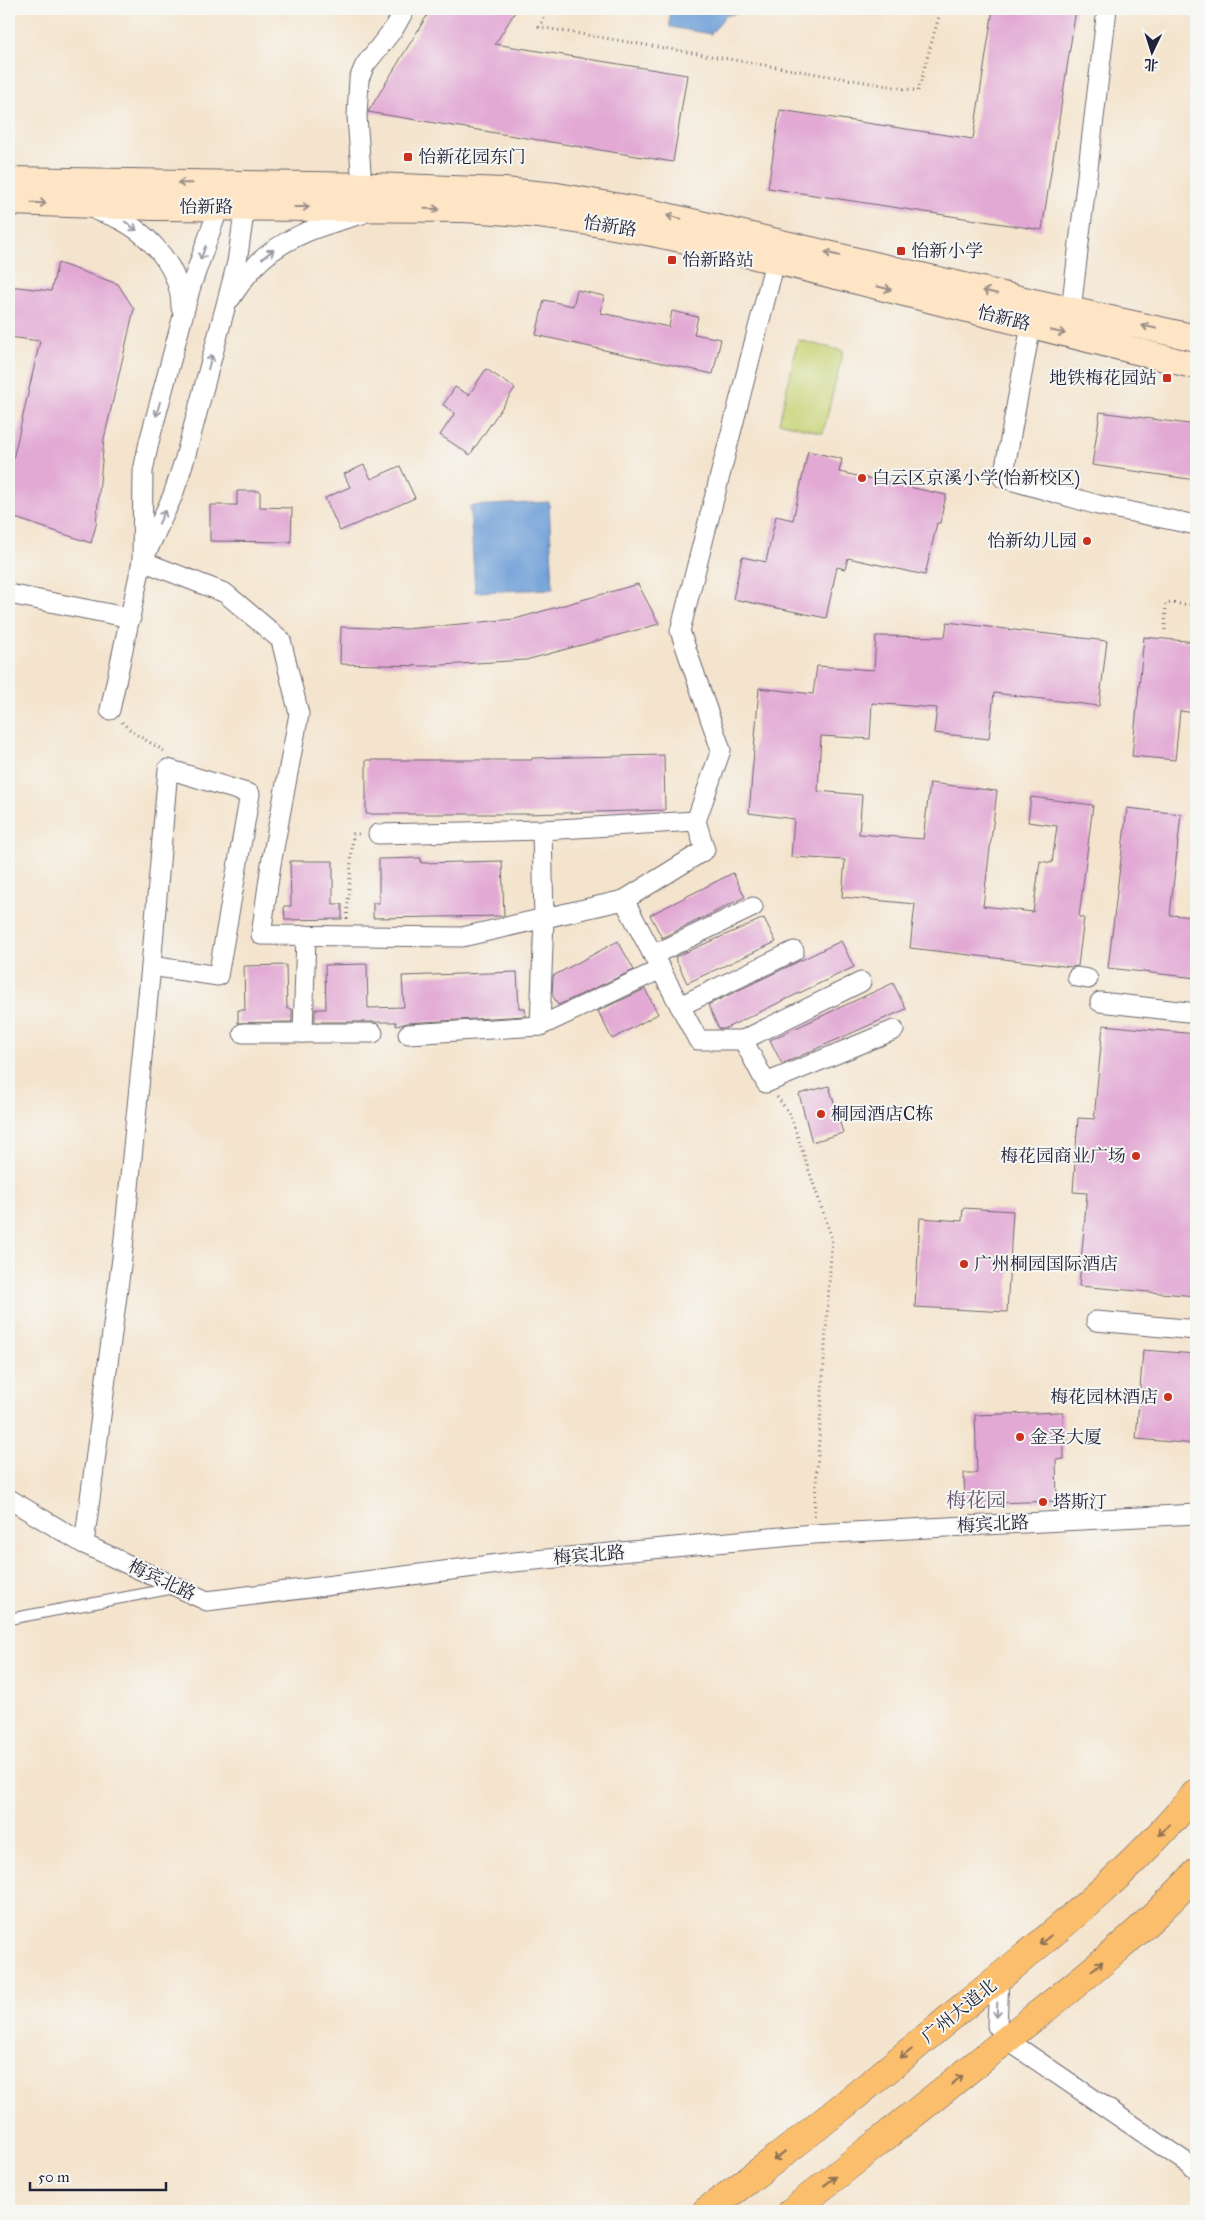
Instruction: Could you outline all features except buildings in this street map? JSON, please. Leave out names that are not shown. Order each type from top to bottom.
[{"type":"highway","name":"广州大道北","points":[[706,2211],[822,2123],[1121,1875],[1196,1794]]},
{"type":"highway","points":[[792,2211],[1101,1963],[1196,1873]]},
{"type":"main road","name":"怡新路","points":[[9,180],[153,195],[219,207],[497,211],[564,218],[778,251],[1071,310],[1196,338]]},
{"type":"main road","name":"怡新路","points":[[9,202],[69,204],[153,195],[234,183],[504,191],[557,196],[649,212],[1031,325],[1196,366]]},
{"type":"street","points":[[362,186],[357,116],[359,79],[365,65],[394,27],[405,9]]},
{"type":"street","points":[[1071,310],[1107,9]]},
{"type":"street","points":[[110,710],[142,561],[143,471],[191,286],[219,207],[234,183]]},
{"type":"street","points":[[142,561],[173,494],[185,458],[237,262],[245,207],[234,183]]},
{"type":"street","points":[[69,204],[119,218],[152,244],[168,264],[176,278],[181,296],[181,322]]},
{"type":"street","points":[[226,305],[253,268],[280,246],[313,229],[383,208]]},
{"type":"street","points":[[142,561],[225,593],[281,640],[299,714],[271,864],[261,935],[462,937],[624,900],[705,850],[696,821],[721,750],[680,631],[778,251]]},
{"type":"street","points":[[1031,325],[1003,478],[1098,505],[1196,524]]},
{"type":"street","points":[[9,594],[131,618]]},
{"type":"street","points":[[84,1544],[122,1258],[151,966],[168,769],[250,794],[218,976],[151,966]]},
{"type":"street","points":[[378,834],[542,830],[696,821]]},
{"type":"street","points":[[540,1026],[544,918],[542,830]]},
{"type":"street","points":[[624,900],[698,1040],[743,1040],[861,982]]},
{"type":"street","points":[[408,1034],[540,1026],[753,908]]},
{"type":"street","points":[[303,1033],[306,935]]},
{"type":"street","points":[[680,1006],[794,951]]},
{"type":"street","points":[[1100,1002],[1196,1013]]},
{"type":"street","points":[[743,1040],[766,1082],[894,1030]]},
{"type":"street","points":[[243,1033],[372,1033]]},
{"type":"street","points":[[1096,1321],[1196,1330]]},
{"type":"street","name":"梅宾北路","points":[[9,1498],[84,1544],[207,1601],[514,1562],[812,1534],[1196,1514]]},
{"type":"street","points":[[999,1978],[997,2026],[1007,2040],[1196,2169]]},
{"type":"lane","points":[[9,1619],[176,1588]]},
{"type":"path","points":[[549,9],[539,27],[918,91],[941,9]]},
{"type":"path","points":[[1165,630],[1166,603],[1196,605]]},
{"type":"path","points":[[110,710],[132,732],[168,754]]},
{"type":"path","points":[[347,919],[353,834]]},
{"type":"path","points":[[790,1114],[832,1239],[812,1534]]},
{"type":"green space","points":[[798,340],[843,351],[823,433],[779,422]]},
{"type":"water","points":[[669,9],[751,9],[725,16],[711,34],[670,27]]},
{"type":"water","points":[[549,502],[553,589],[475,592],[470,506]]},
{"type":"place","name":"怡新花园东门","points":[[408,157]]},
{"type":"place","name":"怡新小学","points":[[901,251]]},
{"type":"place","name":"怡新路站","points":[[672,260]]},
{"type":"place","name":"地铁梅花园站","points":[[1167,378]]},
{"type":"place","name":"白云区京溪小学(怡新校区)","points":[[862,478]]},
{"type":"place","name":"怡新幼儿园","points":[[1087,541]]},
{"type":"place","name":"桐园酒店C栋","points":[[821,1114]]},
{"type":"place","name":"梅花园商业广场","points":[[1136,1156]]},
{"type":"place","name":"广州桐园国际酒店","points":[[964,1264]]},
{"type":"place","name":"梅花园林酒店","points":[[1168,1397]]},
{"type":"place","name":"金圣大厦","points":[[1020,1437]]},
{"type":"place","name":"塔斯汀","points":[[1043,1502]]},
{"type":"district","name":"梅花园","points":[[976,1500]]}]
